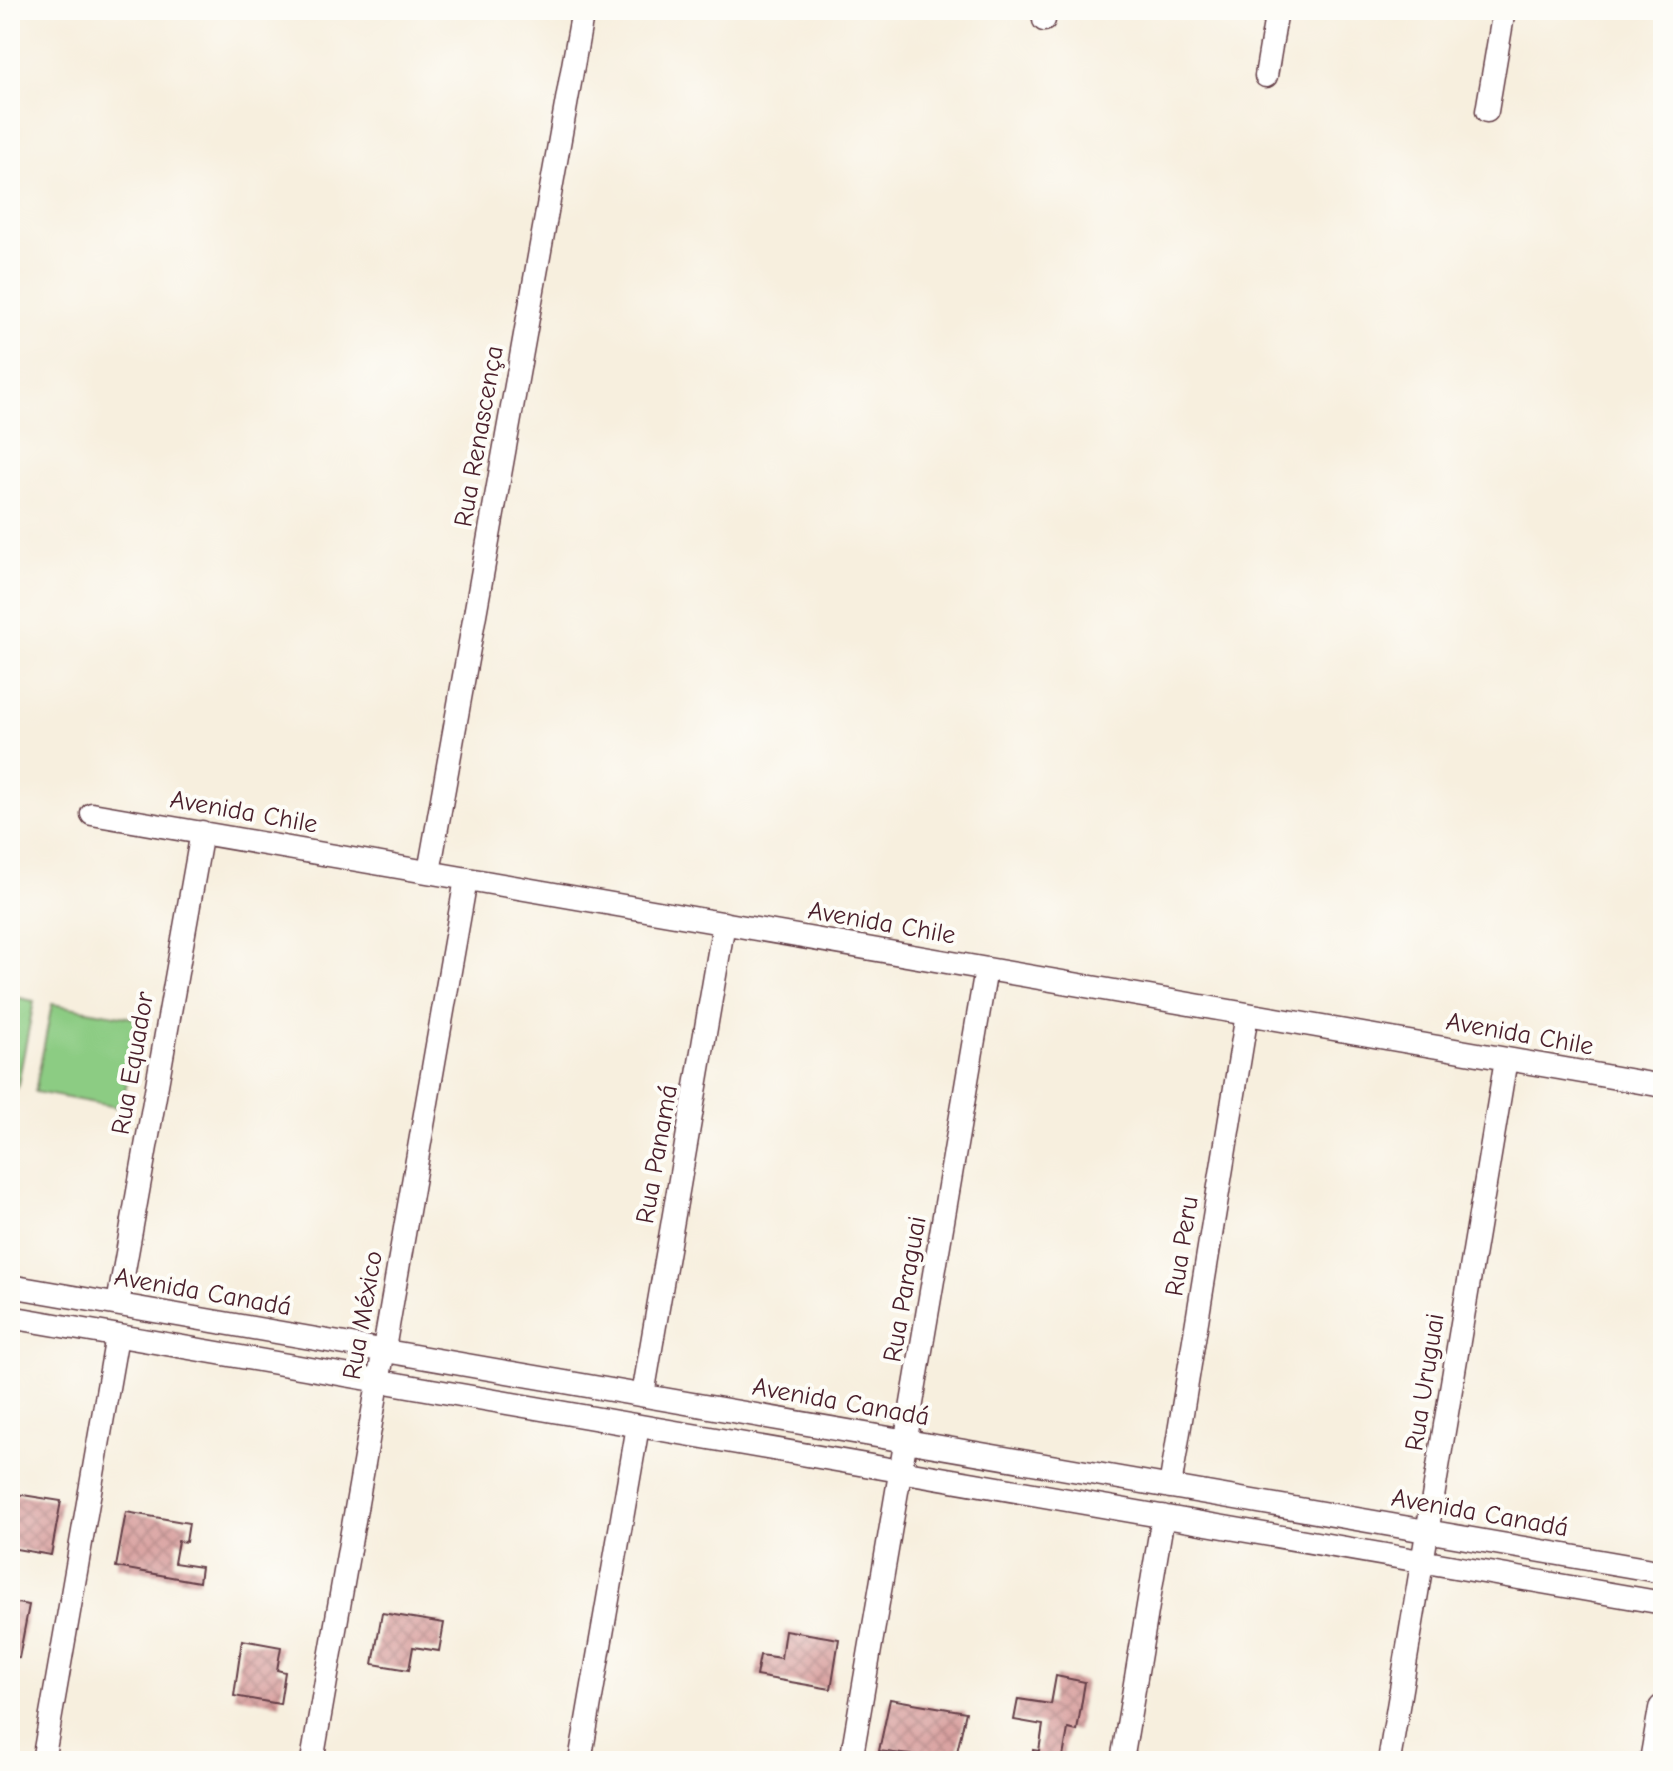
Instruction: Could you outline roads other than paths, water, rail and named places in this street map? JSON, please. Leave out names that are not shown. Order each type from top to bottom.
[{"type":"main road","points":[[1654,1761],[1663,1709]]},
{"type":"street","name":"Rua Renascença","points":[[429,872],[583,10]]},
{"type":"street","points":[[1266,76],[1277,10]]},
{"type":"street","points":[[1487,111],[1504,10]]},
{"type":"street","name":"Avenida Chile","points":[[92,814],[1663,1086]]},
{"type":"street","name":"Rua Equador","points":[[118,1304],[202,832]]},
{"type":"street","name":"Rua México","points":[[312,1761],[466,879]]},
{"type":"street","name":"Rua Panamá","points":[[643,1395],[724,923]]},
{"type":"street","name":"Rua Paraguai","points":[[851,1761],[986,969]]},
{"type":"street","name":"Rua Peru","points":[[1170,1487],[1247,1014]]},
{"type":"street","name":"Rua Uruguai","points":[[1389,1761],[1506,1059]]},
{"type":"street","name":"Avenida Canadá","points":[[10,1286],[1663,1572]]},
{"type":"street","points":[[10,1317],[1663,1603]]},
{"type":"street","points":[[43,1761],[117,1336]]},
{"type":"street","points":[[580,1761],[638,1426]]},
{"type":"street","points":[[1122,1761],[1163,1516]]}]
